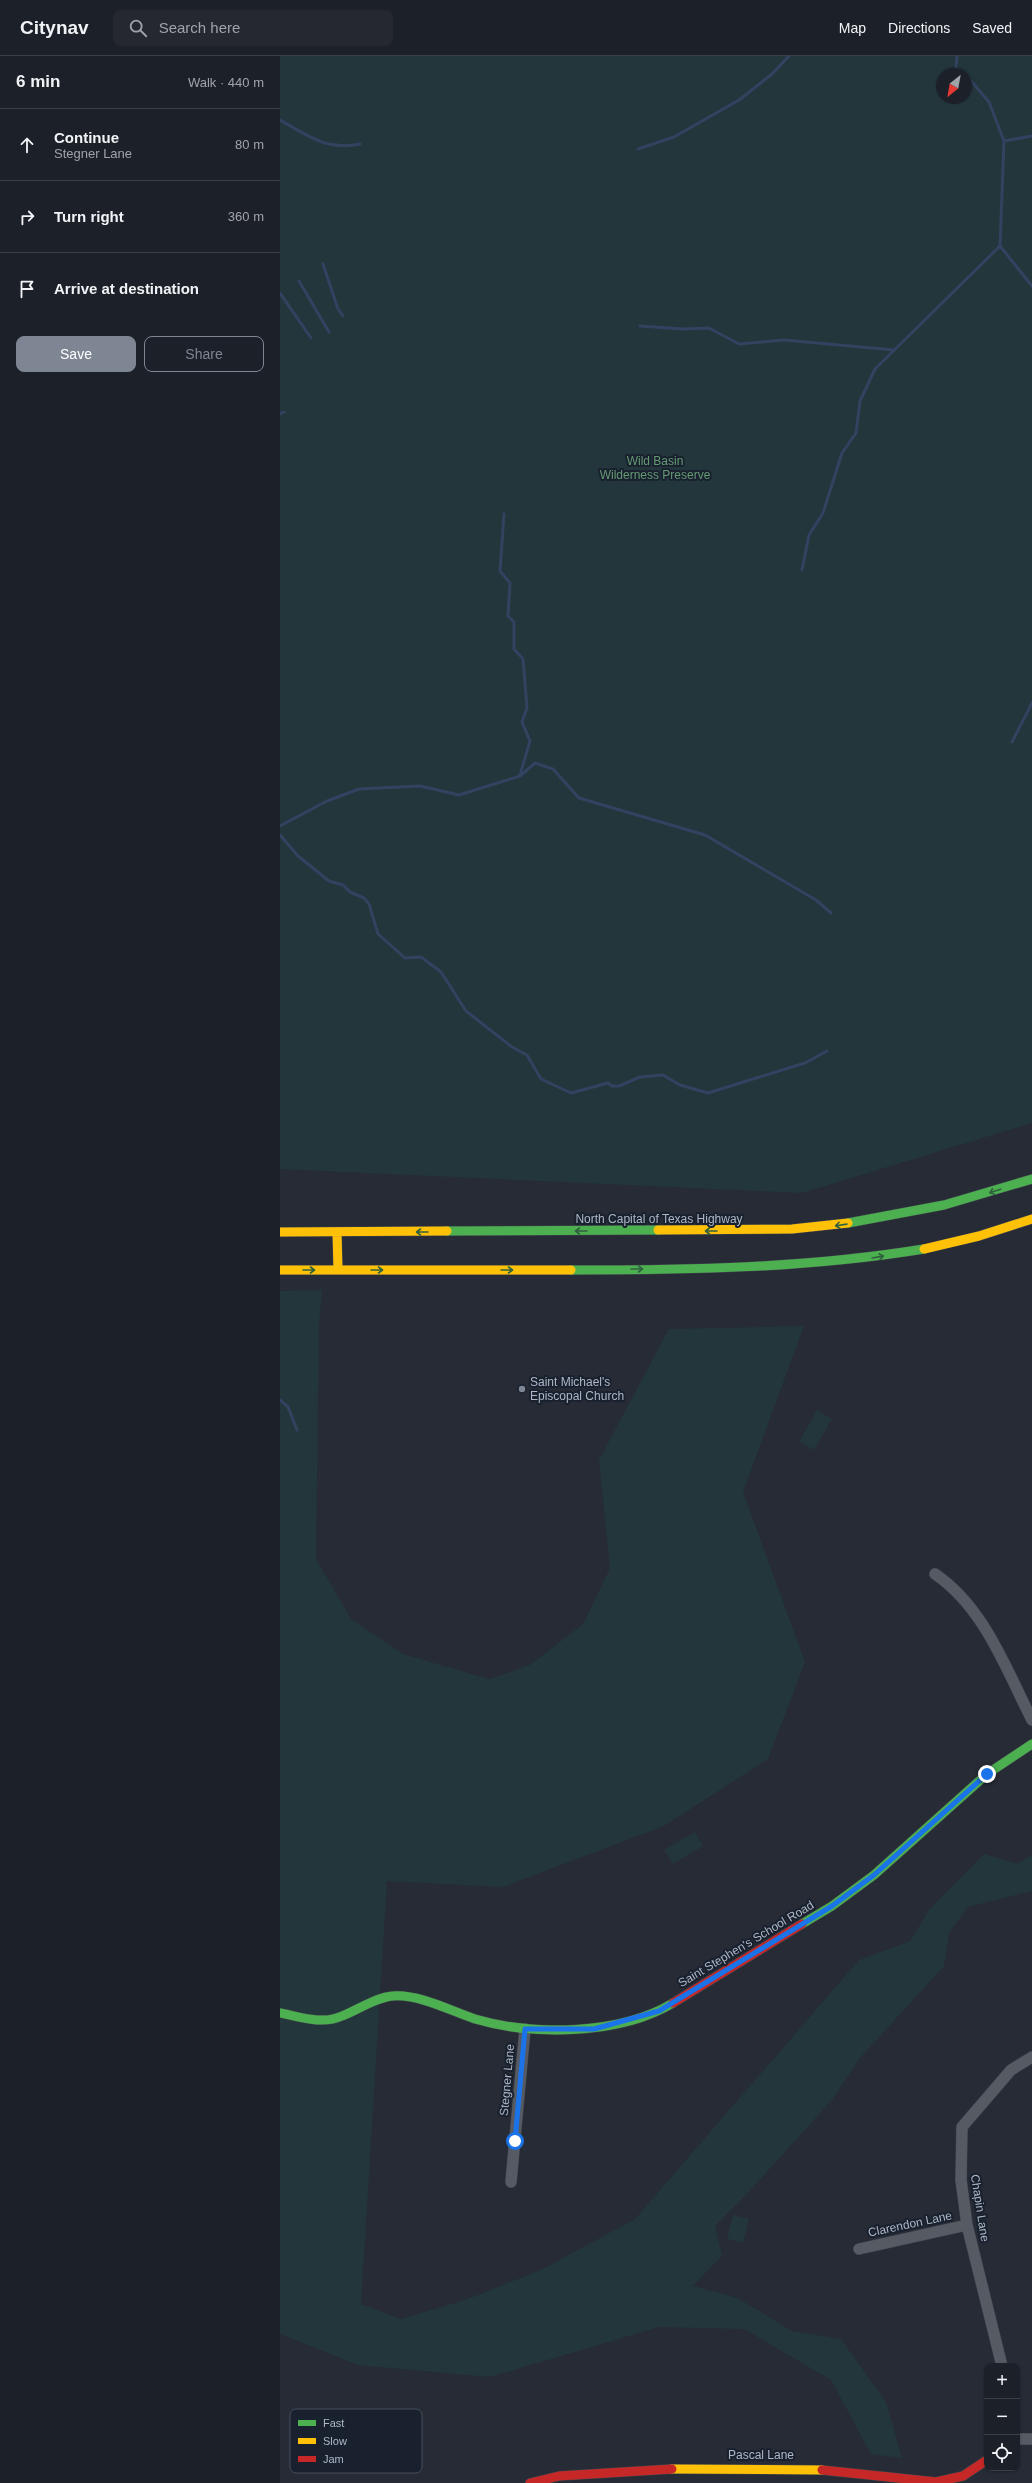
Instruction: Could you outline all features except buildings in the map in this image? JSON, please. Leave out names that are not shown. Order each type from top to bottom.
[{"type":"main road","name":"North Capital of Texas Highway","points":[[280,1232],[733,1231],[800,1229],[866,1222],[919,1212],[958,1202],[1032,1179]]},
{"type":"main road","points":[[280,1270],[691,1269],[812,1265],[865,1259],[940,1245],[995,1231],[1032,1219]]},
{"type":"main road","points":[[337,1232],[338,1270]]},
{"type":"main road","name":"Saint Stephen's School Road","points":[[280,2014],[320,2021],[341,2017],[368,2004],[392,1996],[424,2001],[476,2019],[525,2029],[594,2029],[659,2011],[799,1928],[838,1902],[874,1875],[987,1774],[1032,1744]]},
{"type":"main road","name":"Pascal Lane","points":[[530,2483],[559,2476],[684,2468],[805,2468],[936,2482],[963,2476],[984,2462]]},
{"type":"street","points":[[935,1574],[955,1589],[974,1612],[1032,1720]]},
{"type":"street","name":"Stegner Lane","points":[[511,2182],[525,2029]]},
{"type":"street","name":"Chapin Lane","points":[[1001,2363],[968,2225],[960,2180],[962,2127],[1011,2070],[1032,2057]]},
{"type":"street","name":"Clarendon Lane","points":[[858,2249],[968,2225]]},
{"type":"street","points":[[1020,2439],[1032,2439]]},
{"type":"green space","name":"Wild Basin Wilderness Preserve","points":[[280,56],[1032,56],[1032,1123],[802,1193],[280,1169]]},
{"type":"green space","points":[[322,1290],[319,1325],[316,1559],[351,1619],[403,1654],[489,1679],[530,1665],[583,1624],[610,1568],[599,1460],[669,1329],[804,1326],[743,1492],[805,1662],[768,1759],[664,1826],[503,1887],[387,1881],[361,2304],[401,2319],[468,2299],[541,2270],[635,2219],[859,1960],[910,1941],[929,1910],[984,1854],[1017,1864],[1032,1855],[1032,1891],[968,1907],[949,1933],[944,1966],[860,2058],[831,2101],[744,2197],[715,2226],[722,2256],[693,2286],[738,2298],[792,2331],[841,2339],[886,2402],[902,2458],[871,2454],[831,2380],[744,2329],[659,2327],[490,2377],[358,2365],[280,2334],[280,1291]]},
{"type":"green space","points":[[817,1410],[832,1419],[814,1450],[799,1442]]},
{"type":"green space","points":[[695,1832],[703,1846],[673,1864],[664,1850]]},
{"type":"green space","points":[[733,2215],[749,2219],[743,2243],[727,2239]]},
{"type":"waterway","points":[[638,149],[674,137],[739,100],[772,74],[789,56]]},
{"type":"waterway","points":[[956,68],[957,56]]},
{"type":"waterway","points":[[802,570],[809,535],[823,513],[842,453],[856,433],[860,401],[875,369],[1000,246],[1004,141],[989,102],[972,82]]},
{"type":"waterway","points":[[280,120],[318,141],[328,144],[348,146],[360,144]]},
{"type":"waterway","points":[[1004,141],[1032,136]]},
{"type":"waterway","points":[[1000,246],[1032,286]]},
{"type":"waterway","points":[[323,264],[338,309],[343,316]]},
{"type":"waterway","points":[[299,281],[329,332]]},
{"type":"waterway","points":[[280,293],[311,338]]},
{"type":"waterway","points":[[640,326],[683,329],[709,328],[739,344],[784,340],[894,350]]},
{"type":"waterway","points":[[280,414],[284,412]]},
{"type":"waterway","points":[[504,514],[500,571],[510,583],[508,616],[514,622],[514,649],[523,659],[527,708],[522,722],[530,741],[520,775]]},
{"type":"waterway","points":[[1012,742],[1032,703]]},
{"type":"waterway","points":[[280,826],[327,801],[359,789],[420,786],[459,795],[520,776],[535,763],[553,769],[579,798],[705,835],[816,900],[831,913]]},
{"type":"waterway","points":[[280,835],[298,856],[329,881],[343,885],[350,892],[364,898],[369,904],[378,934],[405,958],[421,957],[441,972],[466,1011],[512,1047],[527,1055],[541,1079],[571,1093],[608,1083],[612,1086],[619,1086],[640,1077],[663,1075],[680,1085],[708,1093],[805,1063],[827,1051]]},
{"type":"waterway","points":[[280,1400],[288,1407],[297,1430]]},
{"type":"traffic: fast","points":[[848,1223],[944,1205],[1032,1179]]},
{"type":"traffic: fast","points":[[447,1231],[658,1230]]},
{"type":"traffic: fast","points":[[571,1270],[748,1267],[836,1260],[924,1249]]},
{"type":"traffic: fast","points":[[802,1924],[832,1906],[874,1875],[987,1774],[1032,1744]]},
{"type":"traffic: fast","points":[[280,2013],[311,2019],[327,2020],[342,2016],[380,1999],[393,1996],[403,1996],[424,2000],[475,2019],[498,2025],[549,2030],[602,2027],[652,2014],[673,2003]]},
{"type":"traffic: slow","points":[[924,1249],[979,1236],[1032,1219]]},
{"type":"traffic: slow","points":[[658,1230],[792,1229],[848,1223]]},
{"type":"traffic: slow","points":[[280,1232],[447,1231]]},
{"type":"traffic: slow","points":[[337,1232],[338,1270]]},
{"type":"traffic: slow","points":[[280,1270],[571,1270]]},
{"type":"traffic: slow","points":[[672,2469],[822,2470]]},
{"type":"traffic: jam","points":[[673,2003],[802,1924]]},
{"type":"traffic: jam","points":[[822,2470],[936,2482],[963,2476],[984,2462]]},
{"type":"traffic: jam","points":[[530,2483],[559,2476],[672,2469]]},
{"type":"place","name":"Saint Michael's Episcopal Church","points":[[522,1389]]},
{"type":"route","points":[[515,2141],[525,2029],[594,2029],[659,2011],[799,1928],[860,1886],[987,1774]]}]
